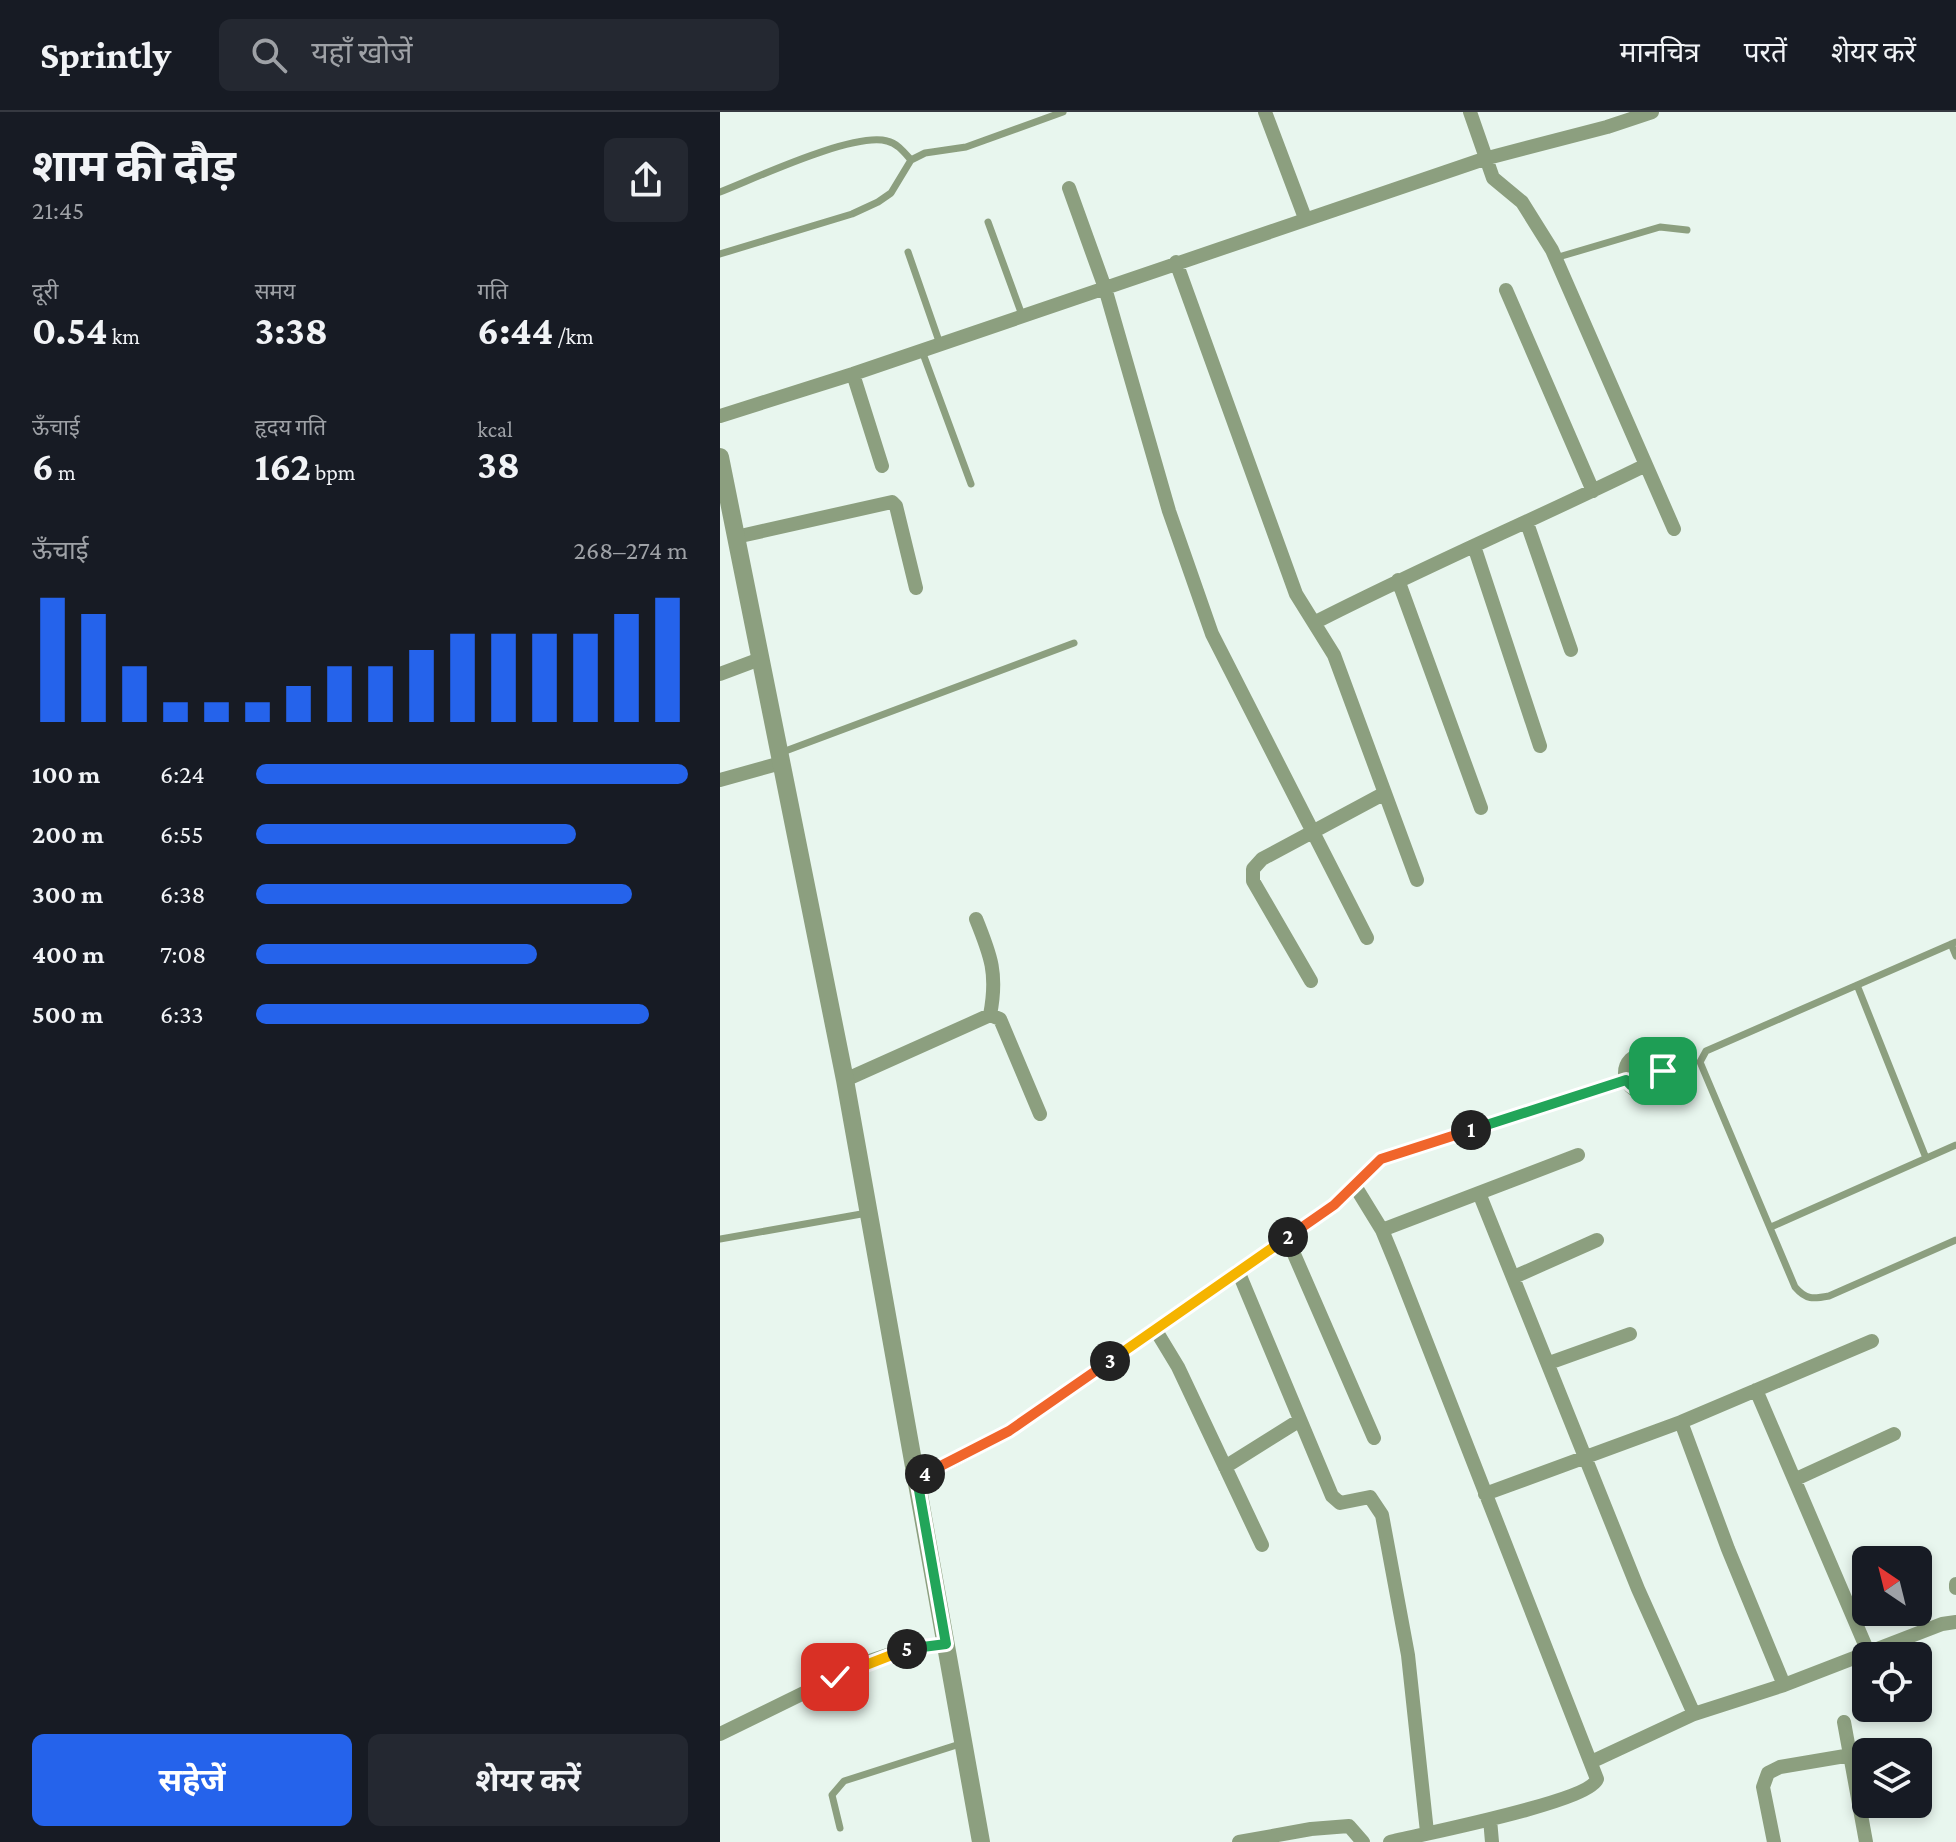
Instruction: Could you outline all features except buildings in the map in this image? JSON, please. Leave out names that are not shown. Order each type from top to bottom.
[{"type":"street","points":[[1265,112],[1305,218]]},
{"type":"street","points":[[1470,112],[1484,159],[1498,184],[1522,202],[1555,258],[1674,529]]},
{"type":"street","points":[[720,416],[941,345],[1484,159],[1652,112]]},
{"type":"street","points":[[1069,188],[1105,288],[1151,455],[1199,600],[1222,657],[1367,938]]},
{"type":"street","points":[[1176,262],[1296,594],[1334,655],[1417,880]]},
{"type":"street","points":[[1506,290],[1593,491]]},
{"type":"street","points":[[853,374],[882,466]]},
{"type":"street","points":[[720,457],[845,1080],[981,1842]]},
{"type":"street","points":[[1314,623],[1398,580],[1527,523],[1646,465]]},
{"type":"street","points":[[736,537],[892,502],[896,506],[916,588]]},
{"type":"street","points":[[1527,523],[1571,650]]},
{"type":"street","points":[[1474,546],[1540,746]]},
{"type":"street","points":[[1398,580],[1481,808]]},
{"type":"street","points":[[720,674],[760,659]]},
{"type":"street","points":[[720,780],[780,758]]},
{"type":"street","points":[[1311,981],[1253,881],[1253,869],[1262,859],[1385,793]]},
{"type":"street","points":[[976,919],[994,970],[995,988],[990,1015]]},
{"type":"street","points":[[845,1080],[990,1015],[1000,1019],[1040,1114]]},
{"type":"street","points":[[917,1479],[1009,1431],[1287,1238],[1355,1186],[1381,1159],[1626,1080]]},
{"type":"street","points":[[1382,1230],[1578,1155]]},
{"type":"street","points":[[1355,1186],[1382,1230],[1597,1779],[1588,1790],[1490,1819],[1395,1841]]},
{"type":"street","points":[[1479,1193],[1638,1589],[1694,1714]]},
{"type":"street","points":[[1287,1238],[1374,1438]]},
{"type":"street","points":[[1514,1277],[1597,1240]]},
{"type":"street","points":[[1238,1271],[1336,1501],[1340,1503],[1370,1497],[1382,1515],[1398,1587],[1408,1655],[1427,1832]]},
{"type":"street","points":[[1155,1329],[1178,1367],[1262,1545]]},
{"type":"street","points":[[1549,1363],[1630,1334]]},
{"type":"street","points":[[1485,1494],[1681,1422],[1872,1341]]},
{"type":"street","points":[[1756,1390],[1864,1642]]},
{"type":"street","points":[[1225,1467],[1300,1420]]},
{"type":"street","points":[[1681,1422],[1728,1549],[1784,1685]]},
{"type":"street","points":[[1796,1479],[1894,1434]]},
{"type":"street","points":[[1898,1642],[1956,1622]]},
{"type":"street","points":[[720,1734],[867,1662],[909,1648],[946,1644]]},
{"type":"street","points":[[1591,1762],[1694,1714],[1852,1660]]},
{"type":"street","points":[[1844,1722],[1866,1842]]},
{"type":"street","points":[[1774,1842],[1763,1787],[1768,1773],[1780,1767],[1851,1755]]},
{"type":"street","points":[[1490,1819],[1492,1842]]},
{"type":"street","points":[[1239,1842],[1311,1829],[1349,1826],[1363,1842]]},
{"type":"lane","points":[[720,254],[852,214],[878,202],[891,193],[911,160],[925,153],[966,147],[1063,112]]},
{"type":"lane","points":[[720,192],[857,142],[886,140],[897,145],[911,160]]},
{"type":"lane","points":[[988,222],[1022,315]]},
{"type":"lane","points":[[1555,258],[1660,227],[1687,230]]},
{"type":"lane","points":[[908,252],[941,345]]},
{"type":"lane","points":[[922,351],[971,484]]},
{"type":"lane","points":[[780,758],[1074,643]]},
{"type":"lane","points":[[1956,956],[1954,943],[1706,1051],[1701,1056],[1702,1069],[1795,1287],[1802,1296],[1813,1299],[1829,1296],[1956,1240]]},
{"type":"lane","points":[[1857,985],[1926,1158]]},
{"type":"lane","points":[[1771,1227],[1956,1145]]},
{"type":"lane","points":[[720,1239],[867,1213]]},
{"type":"lane","points":[[840,1828],[832,1795],[844,1781],[964,1743]]},
{"type":"route","points":[[835,1677],[891,1653],[946,1644],[917,1479],[1009,1431],[1334,1205],[1381,1159],[1626,1080],[1633,1088],[1643,1092],[1654,1089],[1661,1081],[1663,1071]]}]
